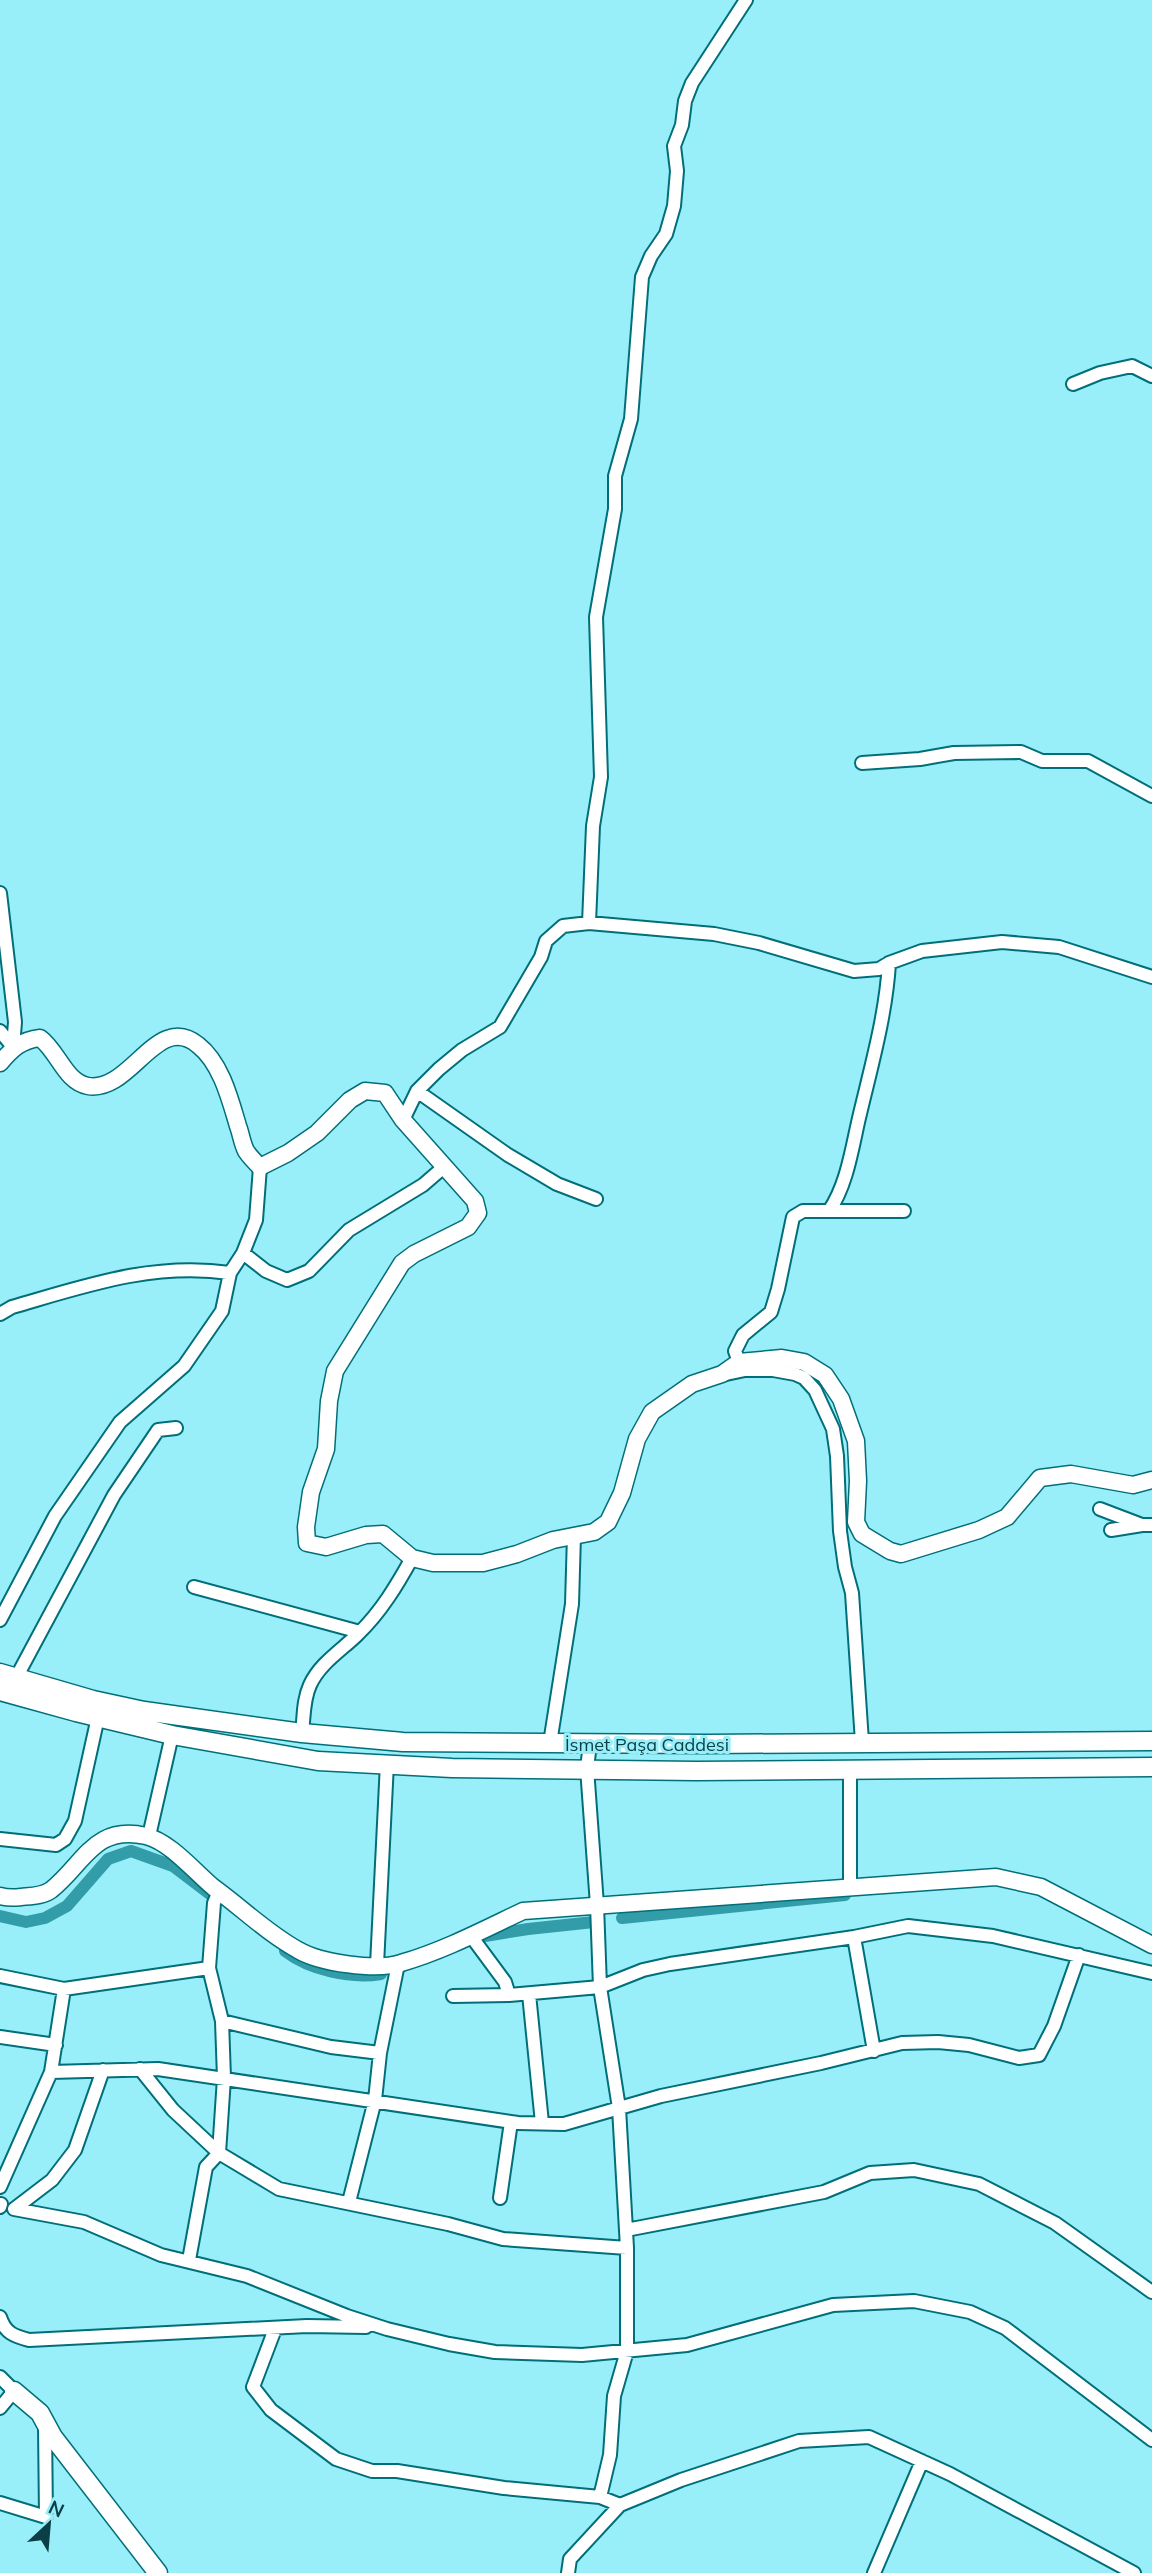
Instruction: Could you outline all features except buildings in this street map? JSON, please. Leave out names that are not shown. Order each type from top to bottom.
[{"type":"main road","name":"İsmet Paşa Caddesi","points":[[8,1675],[144,1711],[302,1733],[403,1742],[590,1744],[1152,1741]]},
{"type":"main road","points":[[0,1691],[172,1735],[318,1760],[452,1768],[696,1771],[1152,1767]]},
{"type":"main road","points":[[14,2391],[40,2413],[53,2437],[158,2573]]},
{"type":"street","points":[[589,923],[593,827],[601,777],[596,617],[615,509],[615,476],[631,419],[642,277],[651,256],[666,234],[674,206],[677,171],[674,146],[682,125],[685,101],[692,83],[746,0]]},
{"type":"street","points":[[1073,384],[1100,373],[1132,366],[1152,376]]},
{"type":"street","points":[[862,763],[920,759],[954,753],[1021,752],[1042,761],[1088,761],[1152,796]]},
{"type":"street","points":[[0,893],[15,1022],[13,1047]]},
{"type":"street","points":[[403,1119],[417,1091],[462,1050],[500,1027],[541,957],[547,941],[563,926],[589,923],[713,934],[759,943],[855,971],[878,968],[922,951],[1002,942],[1059,947],[1152,977]]},
{"type":"street","points":[[829,1211],[837,1199],[859,1120],[888,988],[890,963]]},
{"type":"street","points":[[0,1031],[13,1047]]},
{"type":"street","points":[[0,1063],[13,1047],[40,1038],[51,1046],[72,1079],[88,1086],[106,1084],[128,1071],[158,1042],[175,1036],[197,1043],[208,1055],[222,1079],[247,1154],[260,1167],[256,1220],[243,1253],[230,1273],[222,1311],[184,1366],[120,1422],[55,1516],[0,1620]]},
{"type":"street","points":[[260,1167],[288,1153],[317,1133],[350,1100],[365,1091],[385,1093],[403,1119],[475,1201],[478,1213],[468,1227],[414,1254],[402,1263],[335,1371],[329,1401],[326,1448],[311,1492],[306,1527],[307,1543],[326,1547],[366,1535],[383,1534],[412,1558],[433,1563],[483,1563],[517,1554],[553,1539],[594,1531],[608,1522],[622,1493],[637,1439],[652,1412],[692,1384],[722,1374],[745,1370],[795,1374],[804,1378],[815,1390],[833,1429],[837,1456],[840,1531],[852,1594],[862,1742]]},
{"type":"street","points":[[417,1091],[508,1155],[557,1184],[596,1199]]},
{"type":"street","points":[[243,1253],[266,1271],[287,1280],[309,1271],[349,1230],[423,1185],[444,1166]]},
{"type":"street","points":[[739,1362],[735,1351],[743,1335],[771,1312],[793,1217],[803,1211],[904,1212]]},
{"type":"street","points":[[0,1314],[12,1307],[59,1293],[145,1272],[208,1270],[230,1273]]},
{"type":"street","points":[[722,1374],[739,1362],[782,1357],[804,1362],[825,1375],[841,1399],[856,1441],[859,1481],[856,1522],[862,1534],[890,1552],[901,1554],[998,1522],[1007,1517],[1040,1478],[1071,1474],[1133,1485],[1152,1480]]},
{"type":"street","points":[[8,1675],[114,1494],[158,1430],[176,1427]]},
{"type":"street","points":[[1100,1510],[1147,1525]]},
{"type":"street","points":[[1111,1530],[1147,1525]]},
{"type":"street","points":[[550,1744],[572,1604],[574,1535]]},
{"type":"street","points":[[302,1733],[306,1697],[316,1675],[332,1656],[360,1632],[392,1594],[412,1558]]},
{"type":"street","points":[[194,1587],[360,1632]]},
{"type":"street","points":[[0,1592],[14,1593]]},
{"type":"street","points":[[0,1839],[56,1845],[65,1839],[75,1821],[98,1717]]},
{"type":"street","points":[[149,1836],[172,1735]]},
{"type":"street","points":[[590,1744],[587,1768],[600,1987],[619,2108],[627,2248],[627,2351],[614,2396],[610,2455],[600,2497]]},
{"type":"street","points":[[377,1965],[387,1763]]},
{"type":"street","points":[[850,1768],[850,1887]]},
{"type":"street","points":[[0,1896],[35,1896],[50,1891],[97,1842],[130,1834],[149,1836],[173,1851],[217,1896],[267,1931],[314,1958],[341,1964],[398,1964],[471,1936],[523,1911],[996,1877],[1041,1887],[1152,1945]]},
{"type":"street","points":[[189,2260],[206,2167],[219,2153],[224,2078],[222,2021],[208,1968],[217,1896]]},
{"type":"street","points":[[453,1996],[529,1994],[600,1987],[643,1970],[670,1964],[854,1937],[908,1926],[993,1936],[1152,1973]]},
{"type":"street","points":[[471,1936],[505,1982],[509,1995]]},
{"type":"street","points":[[854,1937],[874,2052]]},
{"type":"street","points":[[51,2072],[158,2069],[511,2122],[564,2124],[752,2076],[874,2052],[902,2043],[969,2045],[1019,2058],[1039,2055],[1054,2025],[1079,1955]]},
{"type":"street","points":[[349,2202],[376,2100],[380,2053],[398,1964]]},
{"type":"street","points":[[0,1976],[64,1989],[208,1968]]},
{"type":"street","points":[[0,2187],[51,2072],[64,1989]]},
{"type":"street","points":[[529,1994],[542,2123]]},
{"type":"street","points":[[222,2021],[331,2047],[380,2053]]},
{"type":"street","points":[[0,2037],[55,2045]]},
{"type":"street","points":[[140,2069],[173,2110],[219,2153],[279,2189],[349,2202],[503,2239],[627,2248]]},
{"type":"street","points":[[14,2209],[52,2180],[75,2150],[103,2070]]},
{"type":"street","points":[[500,2198],[511,2122]]},
{"type":"street","points":[[0,2152],[13,2158]]},
{"type":"street","points":[[626,2230],[824,2192],[870,2173],[914,2171],[979,2184],[1055,2223],[1152,2292]]},
{"type":"street","points":[[0,2205],[84,2222],[161,2255],[247,2276],[387,2329],[495,2352],[582,2355],[687,2345],[833,2305],[914,2301],[970,2312],[1005,2328],[1152,2440]]},
{"type":"street","points":[[0,2317],[2,2325],[11,2335],[29,2340],[307,2326],[387,2329]]},
{"type":"street","points":[[275,2329],[253,2386],[271,2410],[336,2459],[372,2471],[397,2471],[504,2488],[600,2497],[620,2505]]},
{"type":"street","points":[[0,2378],[14,2391],[0,2408]]},
{"type":"street","points":[[0,2503],[46,2517],[44,2420]]},
{"type":"street","points":[[568,2573],[570,2559],[620,2505],[681,2480],[799,2441],[869,2437],[922,2461],[1134,2573]]},
{"type":"street","points":[[874,2573],[922,2461]]},
{"type":"waterway","points":[[0,1916],[26,1922],[45,1918],[67,1906],[108,1859],[131,1851],[173,1866],[215,1898]]},
{"type":"waterway","points":[[622,1918],[845,1895]]},
{"type":"waterway","points":[[479,1937],[594,1922]]},
{"type":"waterway","points":[[285,1951],[318,1968],[344,1974],[381,1974]]}]
